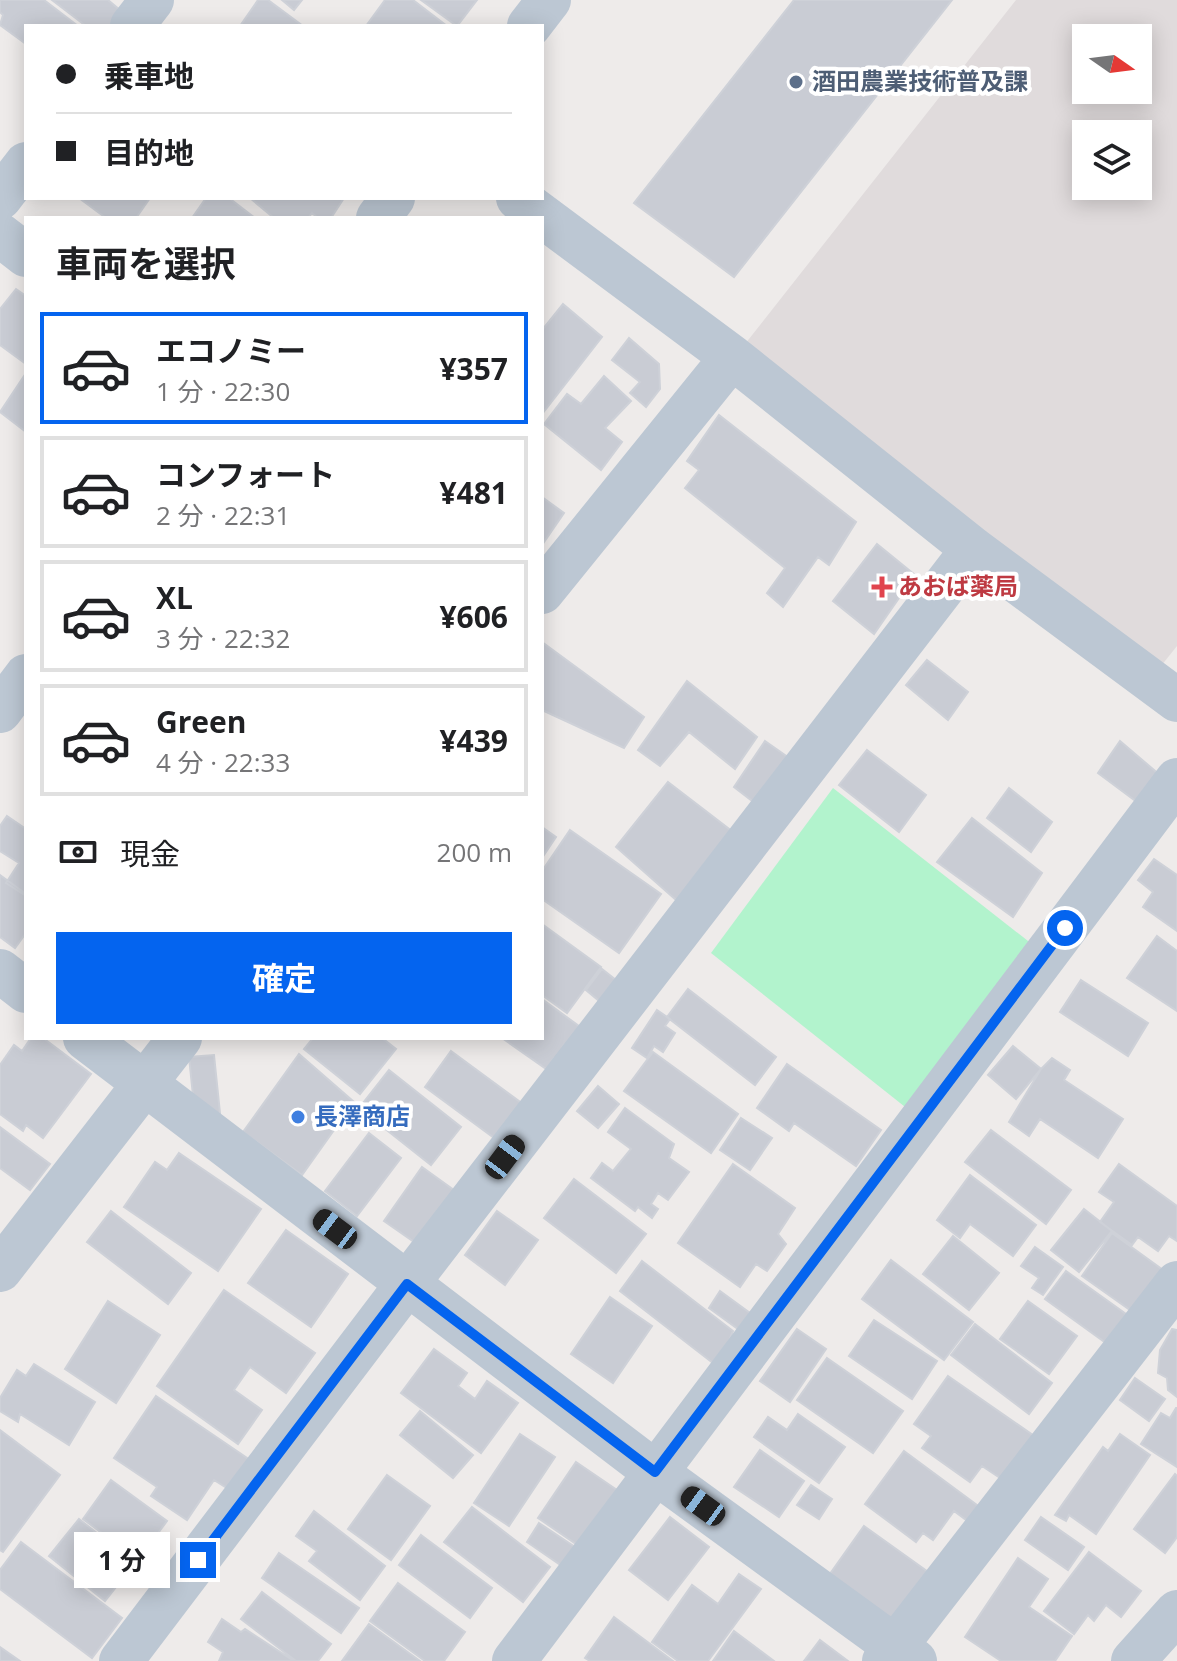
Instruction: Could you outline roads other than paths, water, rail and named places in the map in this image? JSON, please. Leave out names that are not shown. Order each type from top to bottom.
[{"type":"street","points":[[134,24],[152,0]]},
{"type":"street","points":[[531,24],[549,0]]},
{"type":"street","points":[[0,198],[24,167]]},
{"type":"street","points":[[521,200],[542,216]]},
{"type":"street","points":[[544,217],[732,357],[973,549],[1177,700]]},
{"type":"street","points":[[0,235],[24,253]]},
{"type":"street","points":[[544,590],[732,357]]},
{"type":"street","points":[[121,1661],[973,549]]},
{"type":"street","points":[[0,711],[24,679]]},
{"type":"street","points":[[514,1661],[1177,780]]},
{"type":"street","points":[[0,971],[24,989]]},
{"type":"street","points":[[88,1040],[898,1656],[1177,1283]]},
{"type":"street","points":[[0,1270],[178,1040]]},
{"type":"street","points":[[1133,1661],[1177,1612]]},
{"type":"place","name":"酒田農業技術普及課","points":[[796,82]]},
{"type":"place","name":"あおば薬局","points":[[882,587]]},
{"type":"place","name":"長澤商店","points":[[298,1117]]}]
